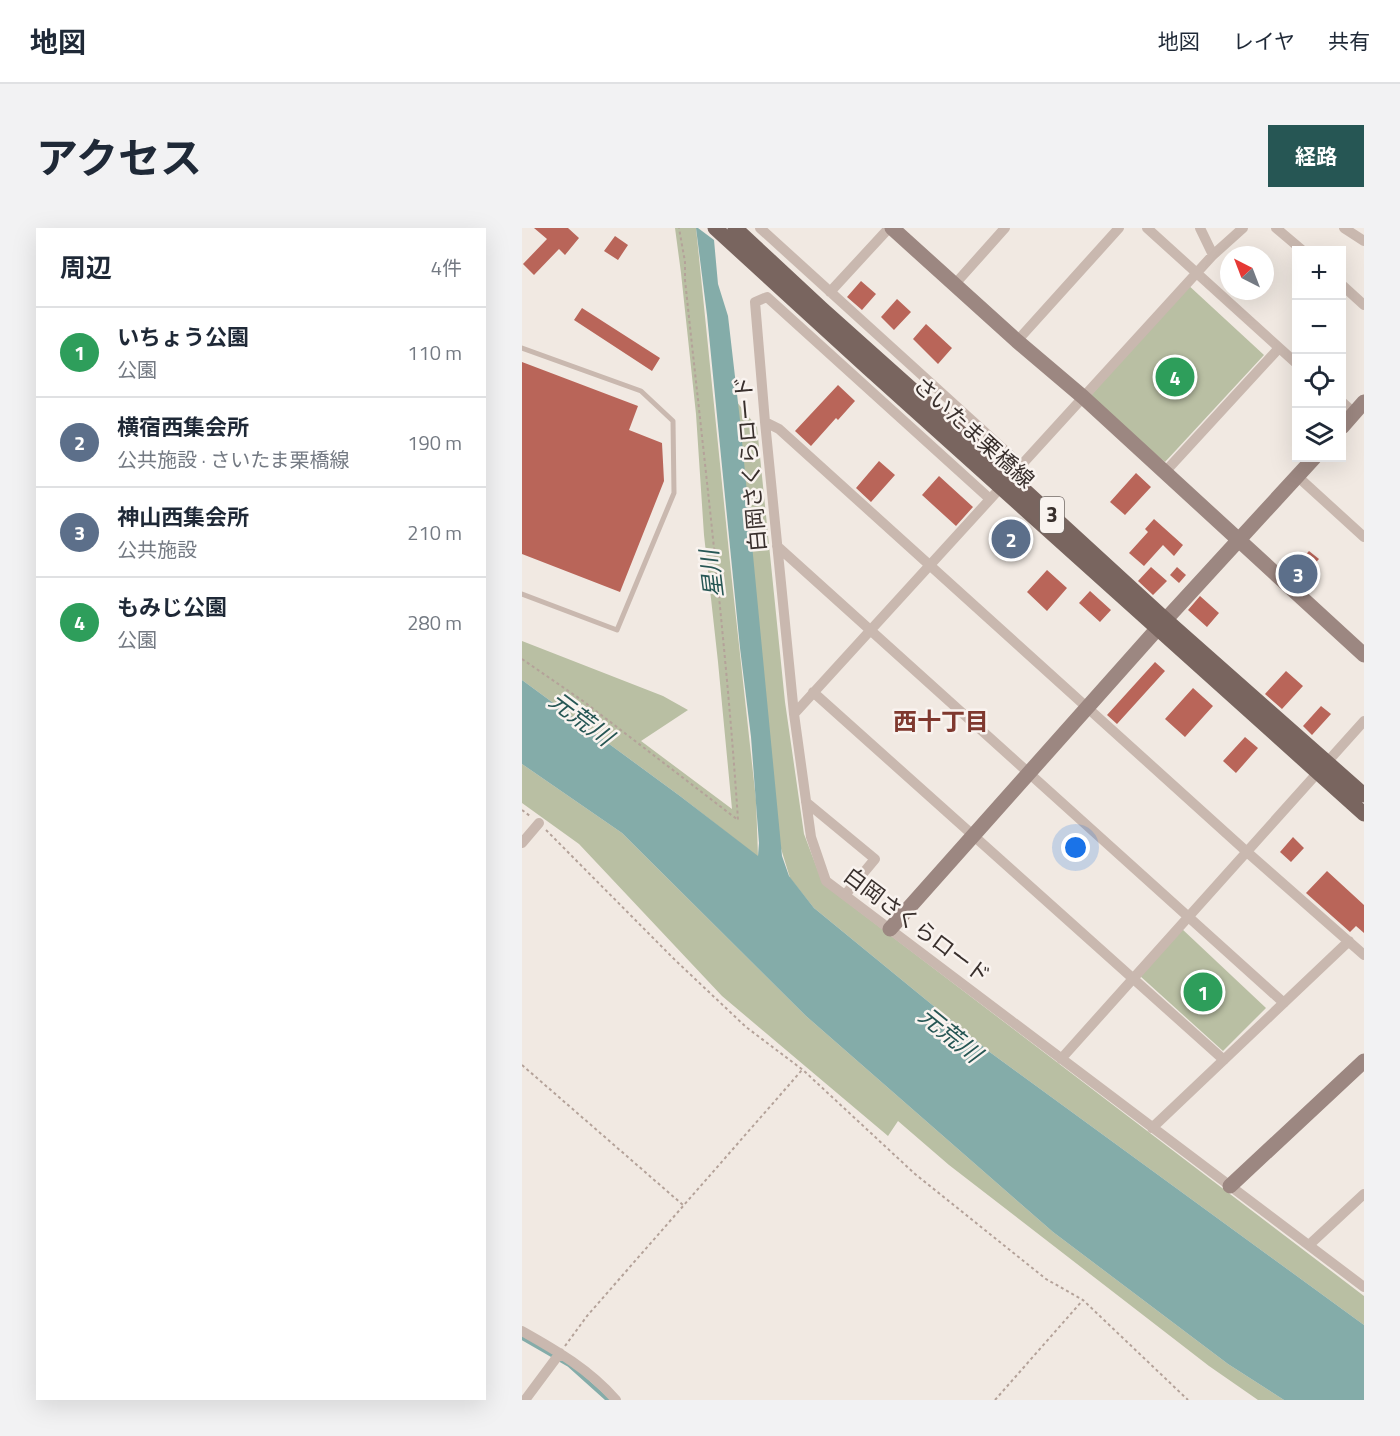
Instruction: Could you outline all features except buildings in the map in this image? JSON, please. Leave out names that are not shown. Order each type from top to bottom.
[{"type":"main road","name":"さいたま栗橋線","points":[[715,228],[868,368],[1011,476]]},
{"type":"main road","name":"さいたま栗橋線","points":[[738,231],[831,317],[1011,476],[1162,624],[1323,767],[1364,795]]},
{"type":"main road","name":"さいたま栗橋線","points":[[1323,767],[1364,814]]},
{"type":"street","points":[[760,228],[831,292],[1011,476]]},
{"type":"street","points":[[831,292],[891,228],[1083,397],[1364,655]]},
{"type":"street","points":[[955,284],[1005,228]]},
{"type":"street","points":[[1017,341],[1119,228]]},
{"type":"street","points":[[1147,228],[1292,359]]},
{"type":"street","points":[[1200,228],[1213,255]]},
{"type":"street","points":[[794,714],[1197,272],[1243,228]]},
{"type":"street","points":[[1276,228],[1297,246]]},
{"type":"street","points":[[1344,228],[1364,241]]},
{"type":"street","points":[[1346,289],[1364,304]]},
{"type":"street","name":"白岡さくらロード","points":[[990,499],[767,297],[755,302],[794,714],[811,837],[826,881],[1364,1287]]},
{"type":"street","points":[[1164,473],[1279,348]]},
{"type":"street","points":[[1346,404],[1361,412],[1346,423]]},
{"type":"street","points":[[765,422],[779,429],[1364,955]]},
{"type":"street","points":[[890,929],[1162,624],[1310,462]]},
{"type":"street","points":[[1297,476],[1364,537]]},
{"type":"street","points":[[777,546],[1284,1003]]},
{"type":"street","points":[[813,692],[1224,1060]]},
{"type":"street","points":[[1061,1059],[1364,721]]},
{"type":"street","points":[[806,802],[875,859],[845,895]]},
{"type":"street","points":[[522,843],[539,823]]},
{"type":"street","points":[[1152,1128],[1349,941]]},
{"type":"street","points":[[1230,1186],[1364,1061]]},
{"type":"street","points":[[1309,1245],[1364,1194]]},
{"type":"street","points":[[522,1331],[560,1353],[586,1372],[616,1400]]},
{"type":"street","points":[[525,1400],[560,1353]]},
{"type":"lane","points":[[522,348],[641,391],[673,421],[674,493],[617,630],[522,594]]},
{"type":"path","points":[[522,659],[584,701],[738,820],[712,523],[685,280],[685,262],[679,228]]},
{"type":"path","points":[[539,823],[675,960],[746,1027],[802,1070],[915,1174],[1046,1280],[1083,1300],[1188,1400]]},
{"type":"path","points":[[522,1065],[684,1206]]},
{"type":"path","points":[[560,1353],[587,1316],[802,1070]]},
{"type":"path","points":[[995,1400],[1083,1300]]},
{"type":"green space","points":[[675,228],[696,228],[756,800],[758,857],[680,796],[522,680],[522,641],[663,696],[688,710],[641,741],[732,809],[704,535],[696,414]]},
{"type":"green space","points":[[1186,283],[1264,355],[1165,462],[1089,398]]},
{"type":"green space","points":[[736,401],[757,427],[785,702],[804,834],[823,884],[1364,1296],[1364,1325],[991,1053],[814,908],[790,878],[779,842]]},
{"type":"green space","points":[[522,764],[622,833],[806,1016],[1053,1232],[1228,1364],[1284,1400],[1258,1400],[1209,1366],[949,1165],[898,1121],[888,1136],[722,996],[579,844],[522,803]]},
{"type":"green space","points":[[1181,928],[1266,1008],[1223,1051],[1139,975]]},
{"type":"water","name":"元荒川","points":[[696,228],[714,240],[718,284],[728,316],[782,856],[789,876],[814,908],[991,1053],[1364,1325],[1364,1400],[1284,1400],[1228,1364],[1053,1232],[806,1016],[622,833],[522,764],[522,680],[758,856],[751,737]]},
{"type":"waterway","points":[[522,1338],[569,1365],[608,1400]]},
{"type":"place","name":"もみじ公園","points":[[1175,377]]},
{"type":"place","name":"横宿西集会所","points":[[1011,539]]},
{"type":"place","name":"神山西集会所","points":[[1298,574]]},
{"type":"place","name":"いちょう公園","points":[[1203,992]]},
{"type":"district","name":"西十丁目","points":[[941,722]]},
{"type":"water label","name":"星川","points":[[712,574]]}]
